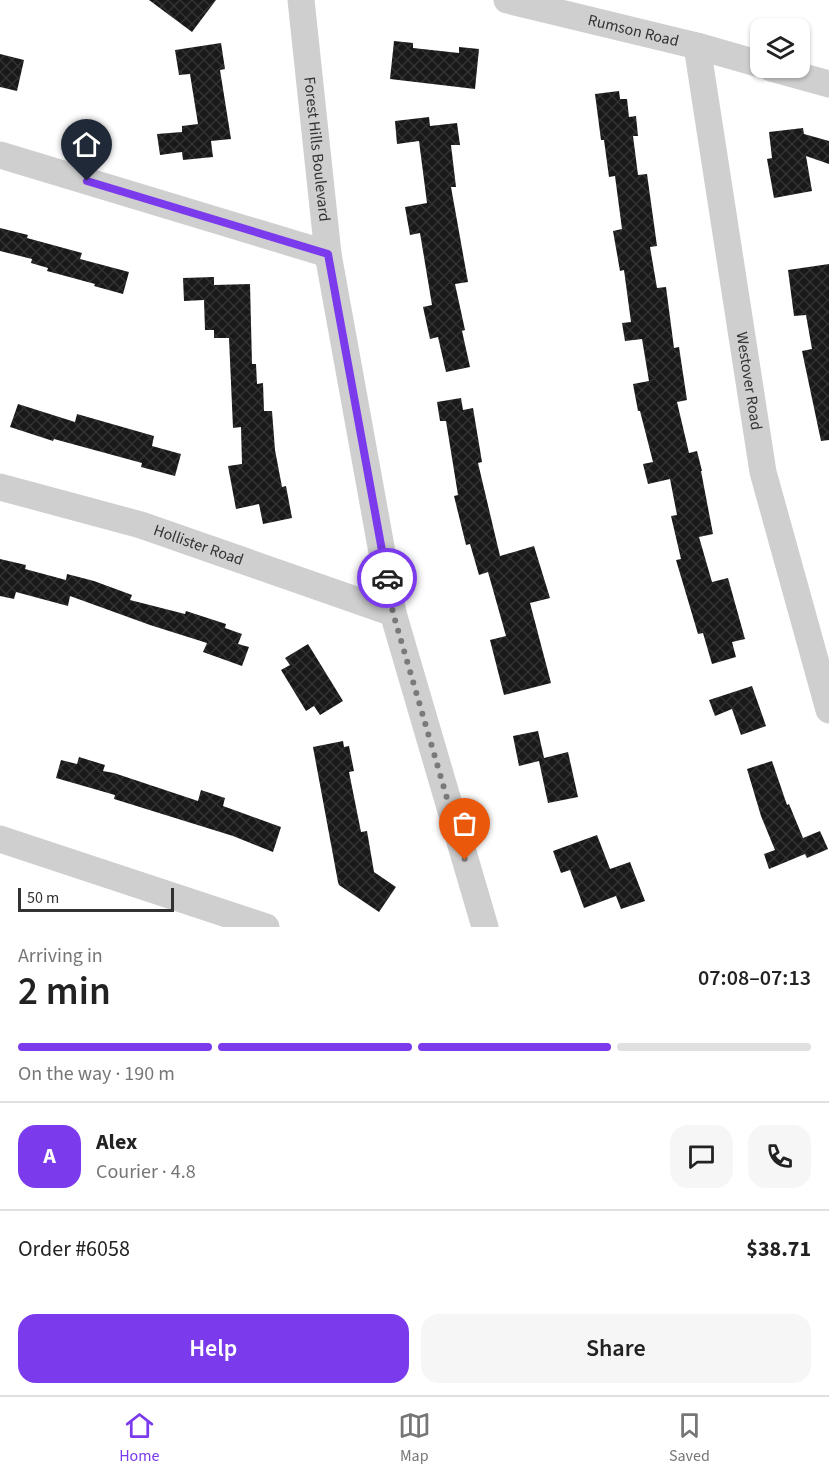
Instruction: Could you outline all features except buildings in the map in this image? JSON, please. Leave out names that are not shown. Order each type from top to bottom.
[{"type":"street","name":"Forest Hills Boulevard","points":[[302,0],[328,254],[393,613],[485,927]]},
{"type":"street","name":"Rumson Road","points":[[507,0],[750,61]]},
{"type":"street","name":"Westover Road","points":[[697,46],[763,472],[829,710]]},
{"type":"street","points":[[807,78],[829,84]]},
{"type":"street","points":[[0,155],[328,254]]},
{"type":"street","name":"Hollister Road","points":[[0,488],[141,525],[393,613]]},
{"type":"street","points":[[0,840],[266,927]]},
{"type":"way so far","points":[[387,578],[393,613],[465,860]]},
{"type":"route","points":[[87,181],[328,254],[387,578]]}]
